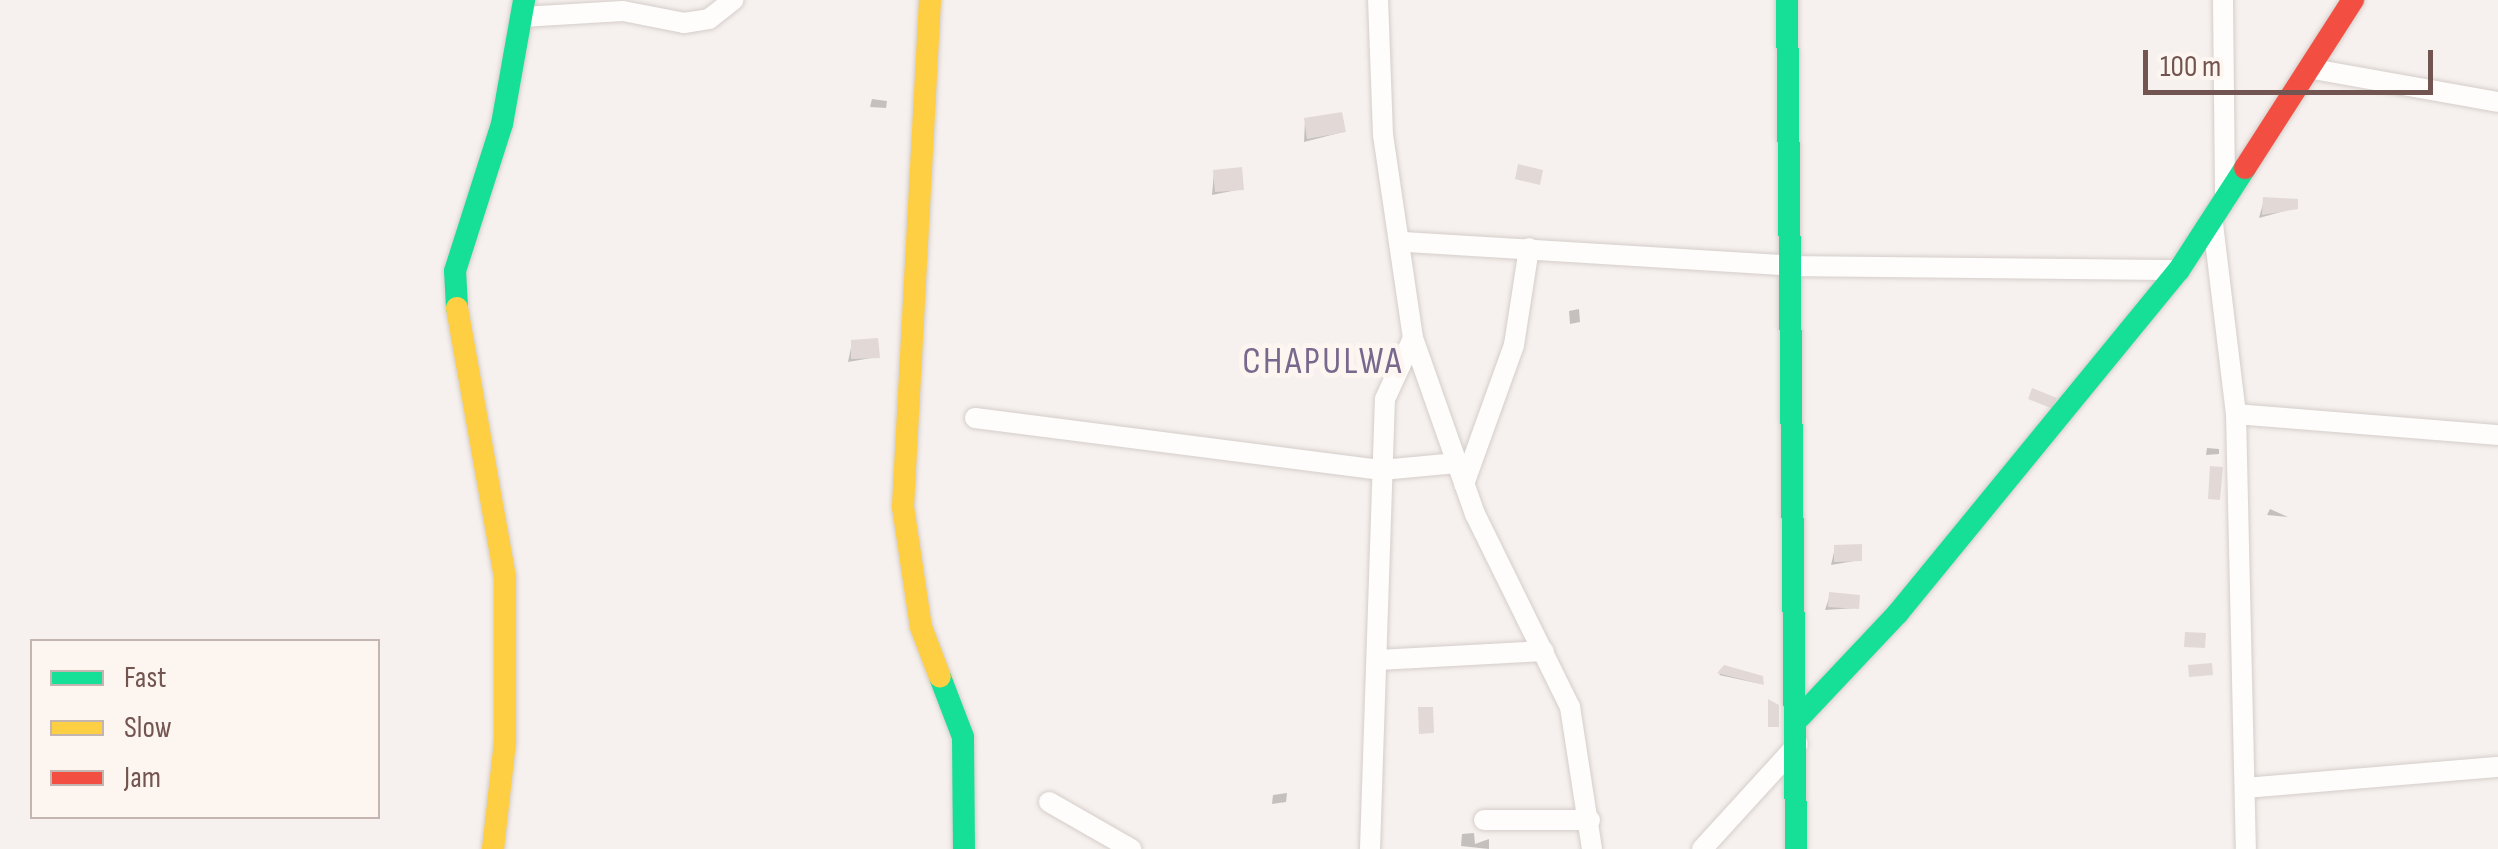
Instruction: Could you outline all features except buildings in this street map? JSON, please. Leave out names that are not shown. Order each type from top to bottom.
[{"type":"street","points":[[492,849],[505,742],[504,577],[491,474],[459,352],[455,270],[502,124],[523,9],[623,11],[684,23],[710,19],[732,0]]},
{"type":"street","points":[[930,0],[904,507],[920,627],[963,737],[964,849]]},
{"type":"street","points":[[1378,0],[1383,134],[1405,242],[1413,338],[1464,484],[1544,651],[1580,742],[1592,849]]},
{"type":"street","points":[[1787,0],[1795,266],[1800,716],[1796,849]]},
{"type":"street","points":[[2223,0],[2225,203]]},
{"type":"street","points":[[1800,716],[1898,613],[2179,270],[2353,0]]},
{"type":"street","points":[[2312,69],[2498,102]]},
{"type":"street","points":[[2212,224],[2236,414],[2246,849]]},
{"type":"street","points":[[1405,242],[1795,266],[2179,270]]},
{"type":"street","points":[[1464,484],[1514,345],[1529,248]]},
{"type":"street","points":[[1370,849],[1385,399],[1413,338]]},
{"type":"street","points":[[2236,414],[2498,435]]},
{"type":"street","points":[[975,418],[1382,470],[1456,463]]},
{"type":"street","points":[[1378,660],[1544,651]]},
{"type":"street","points":[[1702,849],[1800,742]]},
{"type":"street","points":[[2246,788],[2498,766]]},
{"type":"street","points":[[1049,802],[1131,849]]},
{"type":"street","points":[[1484,820],[1590,820]]},
{"type":"traffic: fast","points":[[457,308],[455,271],[502,124],[524,0]]},
{"type":"traffic: fast","points":[[1787,0],[1796,849]]},
{"type":"traffic: fast","points":[[1800,717],[1898,613],[2179,270],[2245,168]]},
{"type":"traffic: fast","points":[[940,677],[963,737],[964,849]]},
{"type":"traffic: slow","points":[[930,0],[903,507],[921,627],[940,677]]},
{"type":"traffic: slow","points":[[457,308],[505,577],[505,742],[493,849]]},
{"type":"traffic: jam","points":[[2245,168],[2353,0]]},
{"type":"district","name":"CHAPULWA","points":[[1323,362]]}]
